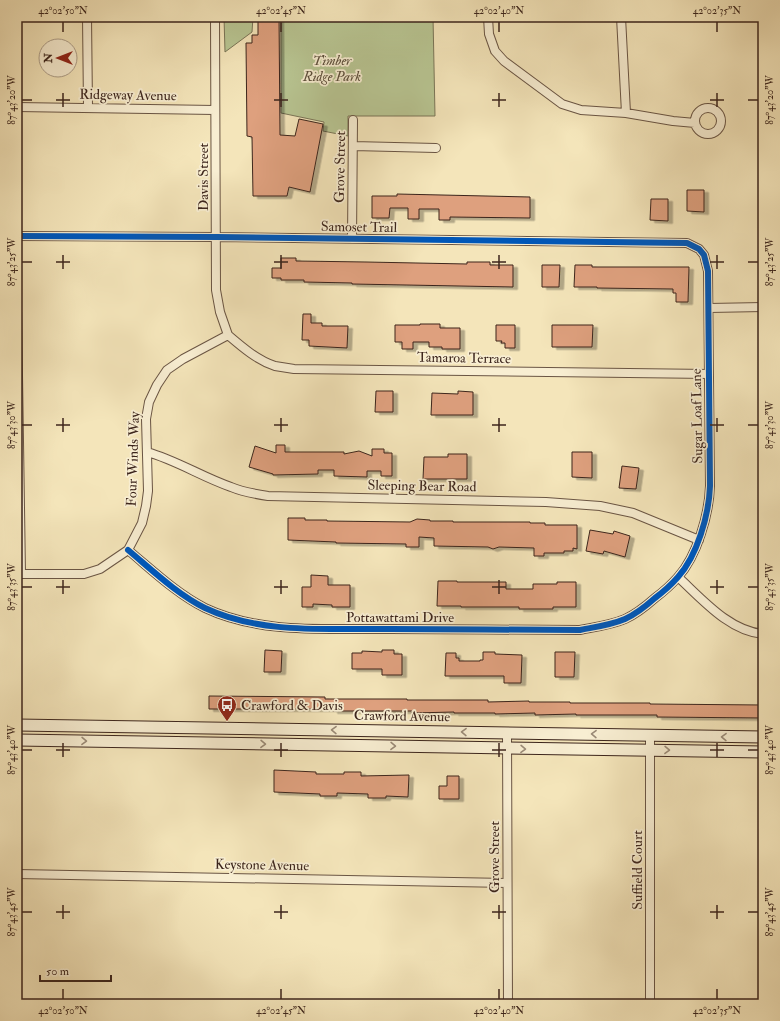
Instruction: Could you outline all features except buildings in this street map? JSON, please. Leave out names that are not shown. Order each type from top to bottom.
[{"type":"main road","name":"Crawford Avenue","points":[[17,725],[763,737]]},
{"type":"main road","points":[[17,740],[763,752]]},
{"type":"street","points":[[86,17],[88,107]]},
{"type":"street","name":"Davis Street","points":[[215,17],[216,290],[220,312],[228,335]]},
{"type":"street","points":[[488,17],[489,34],[495,50],[504,61],[562,104],[581,110],[626,113],[695,123]]},
{"type":"street","points":[[621,17],[626,113]]},
{"type":"street","name":"Ridgeway Avenue","points":[[17,107],[215,110]]},
{"type":"street","name":"Grove Street","points":[[352,239],[353,120]]},
{"type":"street","points":[[353,146],[436,148]]},
{"type":"street","name":"Samoset Trail","points":[[17,236],[687,243],[699,249]]},
{"type":"street","name":"Sugar Loaf Lane","points":[[678,577],[686,566],[699,540],[704,527],[710,500],[708,271],[704,255],[699,249]]},
{"type":"street","points":[[709,308],[763,307]]},
{"type":"street","points":[[17,309],[19,574]]},
{"type":"street","name":"Tamaroa Terrace","points":[[228,335],[243,348],[259,358],[275,365],[294,369],[709,374]]},
{"type":"street","name":"Four Winds Way","points":[[19,574],[84,574],[100,569],[128,550],[142,523],[146,506],[148,491],[146,419],[149,402],[157,385],[167,370],[183,359],[228,335]]},
{"type":"street","name":"Sleeping Bear Road","points":[[147,452],[164,457],[230,487],[248,493],[268,496],[546,502],[600,506],[633,513],[699,540]]},
{"type":"street","name":"Pottawattami Drive","points":[[128,550],[180,592],[205,608],[236,619],[276,626],[321,628],[580,630],[606,626],[625,619],[642,608],[678,577]]},
{"type":"street","points":[[678,577],[725,619],[738,626],[763,634]]},
{"type":"street","points":[[224,728],[224,744]]},
{"type":"street","name":"Grove Street","points":[[507,733],[508,1004]]},
{"type":"street","name":"Suffield Court","points":[[650,735],[650,1004]]},
{"type":"street","name":"Keystone Avenue","points":[[17,874],[507,883]]},
{"type":"green space","points":[[224,17],[253,17],[252,32],[225,52]]},
{"type":"green space","name":"Timber Ridge Park","points":[[281,17],[433,17],[435,116],[348,116],[348,136],[323,131],[324,122],[281,113]]},
{"type":"cycle path","points":[[17,236],[687,243],[699,249],[704,255],[708,271],[710,486],[707,510],[701,534],[685,568],[664,591],[641,610],[629,617],[609,624],[580,630],[320,629],[249,623],[227,617],[205,608],[185,596],[128,550]]},
{"type":"place","name":"Crawford & Davis","points":[[227,722]]}]
